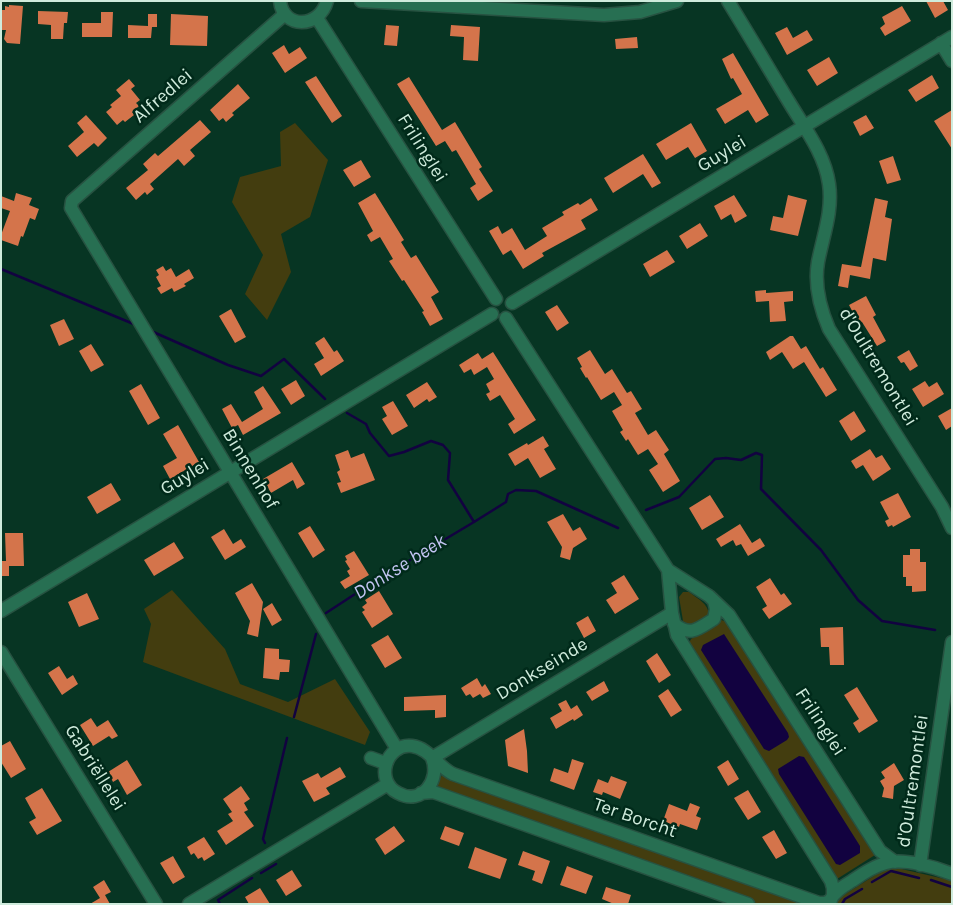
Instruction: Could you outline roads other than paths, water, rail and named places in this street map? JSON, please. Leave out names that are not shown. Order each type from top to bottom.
[{"type":"street","points":[[280,1],[285,14],[300,22],[309,22],[317,18],[325,10],[327,1]]},
{"type":"street","points":[[361,1],[604,15],[640,12],[677,1]]},
{"type":"street","name":"d'Oultremontlei","points":[[728,1],[825,165],[829,183],[829,214],[817,264],[818,298],[829,329],[933,492],[952,528]]},
{"type":"street","name":"Alfredlei","points":[[71,208],[72,202],[285,14]]},
{"type":"street","name":"Frilinglei","points":[[317,18],[496,299]]},
{"type":"street","points":[[947,40],[952,61]]},
{"type":"street","name":"Guylei","points":[[512,303],[947,40]]},
{"type":"street","name":"Binnenhof","points":[[71,208],[397,749]]},
{"type":"street","points":[[506,298],[512,303],[512,313],[506,318],[498,319],[492,314],[491,305],[496,299],[506,298]]},
{"type":"street","name":"Guylei","points":[[1,611],[492,314]]},
{"type":"street","name":"Frilinglei","points":[[506,318],[668,570],[714,601],[729,615],[880,851],[895,862]]},
{"type":"street","name":"Frilinglei","points":[[668,570],[673,618],[684,648],[831,881],[834,888],[831,900]]},
{"type":"street","points":[[673,618],[687,631],[695,630],[714,619],[716,609],[714,601]]},
{"type":"street","name":"Donkseinde","points":[[432,758],[673,618]]},
{"type":"street","name":"d'Oultremontlei","points":[[920,865],[952,642]]},
{"type":"street","name":"Gabriëllelei","points":[[1,652],[156,904]]},
{"type":"street","points":[[421,793],[429,787],[432,780],[435,769],[432,758],[418,748],[407,746],[397,749],[385,763],[384,770],[388,784],[402,795],[433,792],[748,904]]},
{"type":"street","points":[[370,758],[385,763]]},
{"type":"street","name":"Ter Borcht","points":[[432,758],[445,770],[453,774],[819,903],[831,900]]},
{"type":"street","points":[[189,904],[388,784]]},
{"type":"street","points":[[831,900],[861,875],[878,866],[895,862],[920,865],[952,874]]},
{"type":"waterway","points":[[1,269],[136,325]]},
{"type":"waterway","points":[[151,331],[228,365],[261,376],[284,359],[325,399]]},
{"type":"waterway","points":[[347,413],[366,424],[370,433],[389,456],[431,441],[443,445],[450,453],[448,480],[474,522],[506,502],[508,494],[516,490],[536,491],[618,528]]},
{"type":"waterway","points":[[646,510],[679,497],[715,459],[741,460],[756,453],[762,455],[761,489],[821,550],[858,600],[882,621],[935,630]]},
{"type":"waterway","name":"Donkse beek","points":[[326,613],[375,581],[474,522]]},
{"type":"waterway","name":"Donkse beek","points":[[294,717],[316,634]]},
{"type":"waterway","name":"Donkse beek","points":[[265,843],[263,839],[287,738]]},
{"type":"waterway","name":"Donkse beek","points":[[261,873],[276,864]]},
{"type":"waterway","points":[[872,882],[891,871],[919,878]]},
{"type":"waterway","name":"Donkse beek","points":[[220,904],[218,900],[252,878]]},
{"type":"waterway","points":[[931,880],[952,887]]},
{"type":"waterway","points":[[842,904],[845,899],[862,889]]}]
